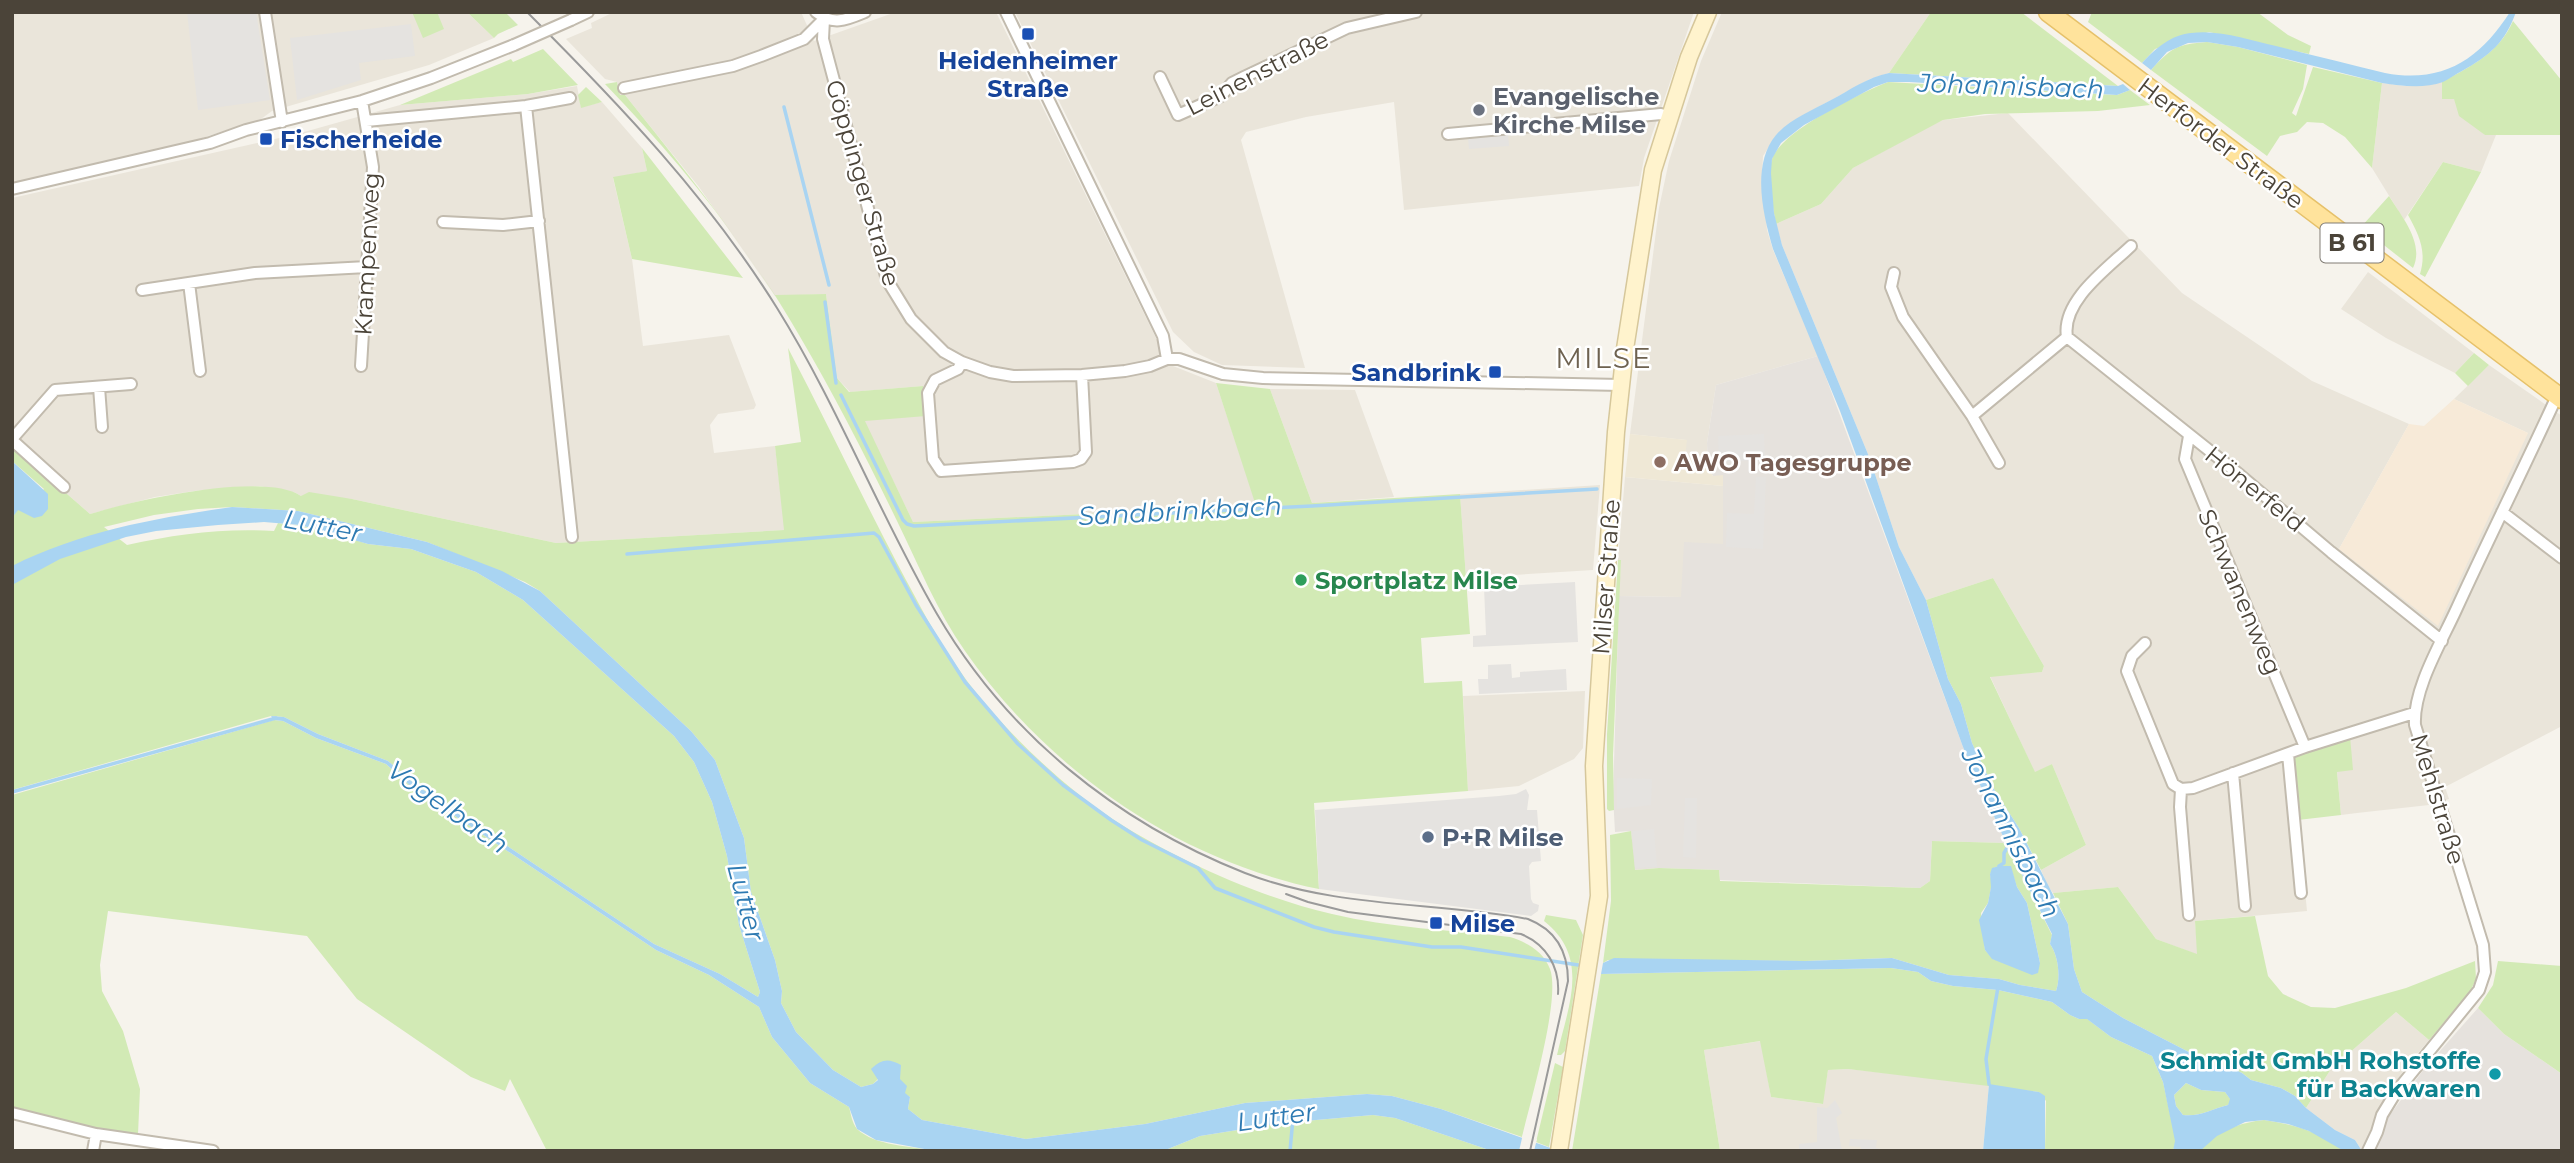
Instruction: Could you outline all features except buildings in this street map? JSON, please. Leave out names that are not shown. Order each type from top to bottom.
[{"type":"main road","name":"Milser Straße","points":[[1560,1143],[1592,950],[1600,878],[1594,766],[1604,595],[1621,385],[1649,187],[1669,116],[1708,12]]},
{"type":"main road","name":"Herforder Straße","points":[[2048,12],[2559,398]]},
{"type":"street","points":[[265,12],[282,122]]},
{"type":"street","points":[[12,189],[210,143],[246,130],[362,101],[443,74],[588,12]]},
{"type":"street","points":[[624,88],[733,66],[804,39],[820,16],[835,22],[865,12]]},
{"type":"street","points":[[1006,12],[1163,336],[1167,359],[1179,359],[1223,374],[1263,377],[1621,385]]},
{"type":"street","name":"Leinenstraße","points":[[1160,77],[1178,115],[1221,96],[1232,83],[1347,28],[1416,12]]},
{"type":"street","name":"Göppinger Straße","points":[[820,16],[823,39],[887,280],[911,320],[944,352],[962,362],[990,372],[1013,376],[1125,371],[1167,359]]},
{"type":"street","points":[[366,121],[526,106],[570,99]]},
{"type":"street","name":"Krampenweg","points":[[361,366],[373,167],[362,101]]},
{"type":"street","points":[[526,106],[572,537]]},
{"type":"street","points":[[1448,134],[1669,116]]},
{"type":"street","points":[[443,222],[503,225],[539,221]]},
{"type":"street","points":[[1972,416],[2067,337],[2066,331],[2076,298],[2131,246]]},
{"type":"street","points":[[142,290],[255,274],[367,267]]},
{"type":"street","points":[[1894,272],[1891,287],[1903,317],[1972,416],[1999,463]]},
{"type":"street","points":[[189,283],[200,371]]},
{"type":"street","name":"Hönerfeld","points":[[2067,337],[2442,641]]},
{"type":"street","points":[[962,362],[958,369],[934,380],[928,393],[933,459],[942,471],[1061,463],[1081,459],[1086,452],[1082,375]]},
{"type":"street","points":[[64,487],[12,439],[55,390],[131,384]]},
{"type":"street","points":[[99,387],[102,427]]},
{"type":"street","name":"Mehlstraße","points":[[2370,1147],[2385,1108],[2479,990],[2485,972],[2483,944],[2415,725],[2414,713],[2423,684],[2501,512],[2559,398]]},
{"type":"street","name":"Schwanenweg","points":[[2189,436],[2185,459],[2305,747]]},
{"type":"street","points":[[2501,512],[2562,558]]},
{"type":"street","points":[[2146,643],[2132,656],[2127,671],[2173,784],[2181,789],[2193,788],[2305,747],[2414,713]]},
{"type":"street","points":[[2288,754],[2301,893]]},
{"type":"street","points":[[2233,773],[2245,906]]},
{"type":"street","points":[[2181,789],[2180,807],[2189,915]]},
{"type":"street","points":[[12,1112],[96,1135],[213,1151]]},
{"type":"street","points":[[93,1151],[96,1135]]},
{"type":"shaded area","points":[[12,12],[467,12],[494,38],[429,65],[272,111],[261,119],[190,142],[12,183]]},
{"type":"shaded area","points":[[187,12],[256,12],[270,100],[198,110]]},
{"type":"shaded area","points":[[614,12],[801,12],[814,41],[896,12],[996,12],[1157,340],[1173,366],[1216,383],[1257,506],[913,522],[864,421],[923,386],[850,392],[837,378],[826,294],[775,296],[699,187],[625,95],[620,95],[617,82],[605,79],[566,39],[592,28],[591,23]]},
{"type":"shaded area","points":[[1015,12],[1694,12],[1644,158],[1639,186],[1404,210],[1394,102],[1306,117],[1246,132],[1241,140],[1305,368],[1222,365],[1194,352],[1173,332]]},
{"type":"shaded area","points":[[1722,12],[1931,12],[1889,73],[1870,79],[1798,118],[1777,134],[1763,156],[1767,230],[1818,356],[1716,385],[1707,443],[1708,468],[1693,467],[1685,457],[1686,440],[1630,434],[1659,208],[1669,161],[1701,61]]},
{"type":"shaded area","points":[[411,24],[415,56],[359,63],[361,80],[297,100],[290,38]]},
{"type":"shaded area","points":[[2442,82],[2442,99],[2454,99],[2485,135],[2496,135],[2481,172],[2443,162],[2404,220],[2372,168],[2382,83],[2404,86]]},
{"type":"shaded area","points":[[577,86],[581,107],[602,102],[642,148],[647,171],[613,178],[632,259],[643,346],[729,335],[756,405],[754,409],[718,414],[710,425],[714,453],[775,446],[785,530],[556,543],[352,499],[301,496],[260,486],[155,497],[90,514],[12,446],[12,198],[297,134],[400,105],[528,94]]},
{"type":"shaded area","points":[[2008,113],[2182,293],[2312,381],[2409,424],[2339,549],[2528,433],[2454,399],[2489,365],[2562,416],[2562,726],[2445,787],[2449,799],[2429,805],[2341,815],[2337,771],[2292,754],[2307,911],[2195,921],[2198,955],[2156,939],[2118,887],[2053,893],[2048,886],[2041,870],[2086,845],[2052,764],[2035,773],[1990,676],[2042,672],[2044,666],[1993,578],[1926,600],[1899,547],[1870,459],[1782,245],[1776,224],[1821,204],[1853,168],[1924,129],[1943,120]]},
{"type":"shaded area","points":[[1508,135],[1509,146],[1469,149],[1468,139]]},
{"type":"shaded area","points":[[2368,272],[2474,353],[2455,373],[2386,338],[2341,309]]},
{"type":"shaded area","points":[[1818,356],[1963,747],[2006,843],[1932,841],[1930,881],[1920,888],[1720,880],[1719,870],[1634,870],[1631,831],[1615,832],[1613,796],[1619,596],[1681,597],[1684,542],[1723,544],[1723,476],[1713,476],[1708,468],[1707,443],[1716,385]]},
{"type":"shaded area","points":[[1270,389],[1355,390],[1394,497],[1312,503]]},
{"type":"shaded area","points":[[2454,399],[2528,433],[2438,626],[2339,549],[2409,424],[2424,426]]},
{"type":"shaded area","name":"AWO Tagesgruppe","points":[[1630,434],[1687,440],[1685,457],[1694,458],[1694,467],[1708,468],[1713,476],[1723,475],[1723,486],[1625,477]]},
{"type":"shaded area","points":[[1764,434],[1765,460],[1719,462],[1718,436]]},
{"type":"shaded area","points":[[1625,477],[1723,486],[1723,544],[1681,597],[1619,596],[1621,560],[1618,560]]},
{"type":"shaded area","points":[[1756,477],[1766,477],[1763,549],[1726,547],[1727,513],[1754,514]]},
{"type":"shaded area","points":[[1600,485],[1593,570],[1466,578],[1460,494]]},
{"type":"shaded area","points":[[1575,582],[1578,642],[1473,647],[1473,636],[1486,635],[1484,587]]},
{"type":"shaded area","points":[[1511,664],[1512,678],[1520,677],[1520,672],[1566,669],[1567,690],[1479,694],[1478,679],[1488,679],[1488,665]]},
{"type":"shaded area","points":[[1585,691],[1583,748],[1574,759],[1519,786],[1468,791],[1463,696]]},
{"type":"shaded area","points":[[1617,778],[1652,779],[1651,805],[1617,809]]},
{"type":"shaded area","name":"P+R Milse","points":[[1526,789],[1529,795],[1527,810],[1537,810],[1541,861],[1532,862],[1529,866],[1531,899],[1539,905],[1538,911],[1531,916],[1319,889],[1315,810],[1499,796],[1516,794]]},
{"type":"shaded area","points":[[1685,798],[1697,798],[1696,858],[1683,857]]},
{"type":"shaded area","points":[[1654,829],[1657,867],[1635,868],[1632,831]]},
{"type":"shaded area","points":[[2478,1008],[2504,1034],[2562,1074],[2562,1151],[2374,1151],[2389,1116],[2424,1069]]},
{"type":"shaded area","points":[[2396,1012],[2429,1040],[2406,1067],[2379,1108],[2365,1151],[2362,1151],[2355,1140],[2335,1130],[2306,1108],[2331,1069]]},
{"type":"shaded area","points":[[1761,1041],[1771,1097],[1822,1104],[1828,1070],[1848,1069],[1989,1084],[1983,1151],[1720,1151],[1704,1050]]},
{"type":"shaded area","points":[[1835,1100],[1842,1113],[1836,1118],[1842,1151],[1799,1151],[1799,1144],[1817,1142],[1817,1107],[1827,1108]]},
{"type":"shaded area","points":[[1850,1139],[1877,1140],[1876,1148],[1881,1151],[1861,1151],[1861,1147],[1849,1146]]},
{"type":"green space","points":[[412,12],[437,12],[444,29],[423,38]]},
{"type":"green space","points":[[467,12],[505,12],[518,25],[494,38]]},
{"type":"green space","points":[[1931,12],[2021,12],[2118,86],[1889,73]]},
{"type":"green space","points":[[2092,12],[2257,12],[2288,35],[2311,46],[2309,54],[2209,32],[2155,49],[2142,63],[2088,22]]},
{"type":"green space","points":[[2513,21],[2562,81],[2562,135],[2485,135],[2459,116],[2454,99],[2442,99],[2442,82],[2492,50]]},
{"type":"green space","points":[[2207,42],[2307,65],[2303,89],[2292,113],[2296,116],[2313,67],[2382,83],[2372,168],[2345,137],[2323,123],[2307,122],[2297,132],[2280,136],[2267,156],[2151,70],[2175,48]]},
{"type":"green space","points":[[543,49],[578,85],[528,94],[400,105],[511,59],[513,62]]},
{"type":"green space","points":[[617,82],[620,95],[625,95],[732,233],[659,142],[605,84]]},
{"type":"green space","points":[[1888,82],[2117,95],[2130,90],[2150,105],[2098,111],[1985,114],[1943,120],[1853,168],[1821,204],[1776,224],[1770,174],[1772,159],[1778,148],[1823,114]]},
{"type":"green space","points":[[586,87],[602,102],[581,108],[578,95]]},
{"type":"green space","points":[[642,148],[743,278],[632,259],[613,177],[647,171]]},
{"type":"green space","points":[[2443,162],[2481,172],[2425,277],[2420,274],[2423,258],[2421,243],[2408,215]]},
{"type":"green space","points":[[2389,196],[2414,240],[2416,259],[2413,268],[2361,227]]},
{"type":"green space","points":[[757,269],[775,295],[826,294],[837,378],[849,392],[923,386],[926,416],[865,421],[913,522],[1256,506],[1216,383],[1270,389],[1312,503],[1460,494],[1470,634],[1421,638],[1424,683],[1462,681],[1468,791],[1314,803],[1319,889],[1266,875],[1215,856],[1166,832],[1076,771],[1035,734],[998,694],[955,636],[838,404]]},
{"type":"green space","points":[[788,348],[898,565],[944,648],[977,694],[1012,734],[1073,790],[1114,820],[1164,849],[1219,876],[1276,898],[1376,923],[1510,937],[1529,945],[1539,953],[1550,969],[1551,1003],[1543,1051],[1522,1137],[1441,1109],[1392,1096],[1367,1094],[1245,1103],[1145,1124],[1026,1139],[922,1120],[908,1109],[910,1097],[878,1079],[873,1084],[861,1087],[833,1070],[796,1032],[781,1003],[782,991],[775,960],[751,892],[744,838],[715,760],[691,731],[540,591],[525,582],[427,542],[298,511],[232,507],[198,509],[154,515],[104,527],[127,545],[200,533],[274,531],[278,523],[315,528],[368,544],[411,549],[476,572],[523,600],[674,736],[694,762],[712,802],[727,856],[739,925],[760,992],[758,997],[720,974],[654,944],[416,785],[388,761],[318,734],[284,717],[271,716],[12,790],[12,518],[17,510],[22,510],[44,489],[12,461],[12,446],[90,514],[166,496],[229,487],[258,486],[283,489],[301,496],[309,492],[352,499],[556,543],[784,530],[775,446],[801,442]]},
{"type":"green space","points":[[2474,353],[2489,365],[2468,386],[2455,373]]},
{"type":"green space","points":[[1618,560],[1621,560],[1613,755],[1614,810],[1609,811],[1607,734]]},
{"type":"green space","points":[[1993,578],[2044,666],[2042,672],[1990,677],[2035,772],[2052,764],[2086,845],[2041,870],[2019,828],[1995,791],[1972,743],[1961,704],[1948,679],[1926,600]]},
{"type":"green space","points":[[274,720],[283,721],[316,738],[386,764],[413,788],[656,950],[709,975],[759,1007],[772,1037],[810,1083],[849,1107],[855,1127],[865,1135],[883,1142],[935,1151],[547,1151],[510,1079],[505,1091],[471,1077],[357,999],[307,936],[108,911],[100,965],[102,991],[123,1031],[140,1089],[138,1134],[95,1129],[12,1107],[12,795]]},
{"type":"green space","points":[[2350,736],[2353,770],[2337,772],[2341,815],[2298,820],[2292,755]]},
{"type":"green space","points":[[1631,831],[1635,870],[1719,870],[1720,881],[1920,888],[1930,881],[1932,841],[2006,843],[2052,935],[2050,944],[2057,960],[2058,973],[2056,991],[1999,979],[1949,975],[1892,958],[1805,961],[1608,960],[1603,963],[1611,901],[1610,835]],"holes":[[[2010,866],[2017,887],[2027,903],[2040,963],[2011,965],[1993,959],[1985,950],[1981,913],[1988,903],[1992,883],[1990,874],[1995,867]]]},
{"type":"green space","points":[[2118,887],[2156,939],[2197,954],[2195,921],[2255,916],[2268,976],[2283,994],[2311,1007],[2335,1008],[2406,988],[2475,961],[2476,979],[2470,992],[2429,1040],[2396,1012],[2331,1069],[2306,1108],[2295,1096],[2281,1088],[2251,1080],[2229,1067],[2214,1065],[2123,1018],[2082,992],[2074,969],[2068,924],[2053,893]]},
{"type":"green space","points":[[1546,915],[1576,920],[1583,935],[1565,1051],[1561,1055],[1557,1055],[1570,1001],[1572,967],[1559,935],[1544,921]]},
{"type":"green space","points":[[2498,961],[2562,966],[2562,1074],[2504,1034],[2478,1008],[2493,985]]},
{"type":"green space","points":[[1891,968],[1918,972],[1931,981],[1953,986],[1998,990],[2052,1002],[2070,1015],[2079,1019],[2086,1018],[2111,1037],[2152,1056],[2163,1082],[2176,1141],[2173,1151],[2045,1151],[2046,1101],[2039,1092],[1848,1069],[1828,1070],[1823,1104],[1771,1097],[1760,1041],[1704,1050],[1720,1151],[1572,1151],[1601,974]]},
{"type":"green space","points":[[1555,1063],[1563,1067],[1549,1147],[1536,1142]]},
{"type":"green space","points":[[2186,1083],[2201,1090],[2225,1092],[2231,1100],[2228,1105],[2206,1112],[2183,1115],[2176,1106],[2174,1095]]},
{"type":"green space","points":[[1373,1115],[1395,1118],[1492,1151],[1163,1151],[1200,1136],[1282,1123]]},
{"type":"green space","points":[[2264,1120],[2306,1130],[2344,1151],[2200,1151],[2220,1133],[2238,1125]]},
{"type":"water","points":[[2510,12],[2516,12],[2512,23],[2495,47],[2445,81],[2428,86],[2382,83],[2238,47],[2207,42],[2188,43],[2167,52],[2151,70],[2142,63],[2170,39],[2191,33],[2212,32],[2385,73],[2425,75],[2442,71],[2473,55]]},
{"type":"water","name":"Johannisbach","points":[[1889,73],[2118,86],[2123,84],[2130,90],[2117,95],[1888,82],[1804,125],[1781,143],[1772,159],[1774,213],[1782,245],[1870,459],[1899,547],[1926,600],[1948,679],[1961,704],[1972,743],[1995,791],[2019,828],[2068,924],[2074,969],[2082,992],[2123,1018],[2214,1065],[2229,1067],[2251,1080],[2281,1088],[2295,1096],[2335,1130],[2355,1140],[2362,1151],[2344,1151],[2309,1131],[2264,1120],[2245,1122],[2217,1136],[2200,1151],[2173,1151],[2175,1141],[2163,1082],[2152,1056],[2111,1037],[2087,1019],[2070,1015],[2052,1002],[1998,990],[1953,986],[1931,981],[1918,972],[1891,968],[1601,974],[1603,963],[1614,958],[1805,961],[1892,958],[1949,975],[1999,979],[2056,991],[2058,985],[2057,960],[2050,944],[2052,934],[2006,843],[1963,747],[1840,411],[1773,249],[1763,206],[1761,175],[1768,147],[1776,135],[1802,115],[1859,84]],"holes":[[[2186,1083],[2201,1090],[2225,1092],[2230,1099],[2228,1105],[2200,1114],[2183,1115],[2176,1106],[2174,1095]]]},
{"type":"water","points":[[12,461],[48,494],[48,509],[42,516],[34,518],[18,510],[12,518]]},
{"type":"water","name":"Lutter","points":[[232,507],[298,511],[427,542],[502,571],[540,591],[691,731],[715,760],[744,838],[751,892],[775,960],[782,991],[781,1003],[796,1032],[833,1070],[861,1087],[878,1080],[871,1069],[878,1063],[892,1061],[901,1065],[900,1079],[907,1086],[905,1093],[910,1097],[908,1109],[922,1120],[1026,1139],[1145,1124],[1245,1103],[1367,1094],[1392,1096],[1441,1109],[1559,1151],[1492,1151],[1395,1118],[1373,1115],[1282,1123],[1200,1136],[1163,1151],[935,1151],[876,1140],[857,1129],[849,1107],[810,1083],[772,1037],[759,1007],[709,975],[656,950],[413,788],[386,764],[316,738],[283,721],[274,720],[271,716],[284,717],[318,734],[388,761],[416,785],[654,944],[720,974],[758,997],[760,992],[739,925],[727,856],[712,802],[694,762],[674,736],[523,600],[476,572],[411,549],[368,544],[300,525],[264,522],[156,531],[126,537],[60,559],[12,585],[12,566],[65,544],[147,521]]},
{"type":"water","points":[[2011,866],[2017,887],[2027,903],[2040,963],[2038,973],[2032,975],[1992,959],[1985,950],[1979,920],[1988,903],[1992,868]]},
{"type":"water","points":[[1989,1084],[2039,1092],[2045,1096],[2045,1151],[1983,1151]]},
{"type":"pier","points":[[1523,1134],[1537,1139],[1534,1151],[1519,1151]]},
{"type":"waterway","name":"Sandbrinkbach","points":[[784,107],[829,285]]},
{"type":"waterway","name":"Sandbrinkbach","points":[[825,302],[836,383]]},
{"type":"waterway","name":"Sandbrinkbach","points":[[841,395],[903,520],[914,526],[1597,489]]},
{"type":"waterway","points":[[627,554],[874,533],[879,537],[916,605],[965,682],[1018,744],[1063,785],[1142,840],[1198,868],[1215,888],[1314,927],[1334,932],[1432,947],[1461,947],[1585,966]]},
{"type":"waterway","name":"Vogelbach","points":[[12,792],[276,718]]},
{"type":"waterway","name":"Johannisbach","points":[[1999,866],[2004,863],[2004,853],[2010,843]]},
{"type":"waterway","points":[[1989,1084],[1986,1059],[1998,987]]},
{"type":"waterway","name":"Lutter","points":[[1290,1151],[1293,1118]]},
{"type":"tram line","points":[[527,12],[661,153],[750,267],[820,383],[896,538],[937,614],[965,657],[1031,735],[1109,800],[1152,828],[1245,873],[1314,893],[1528,919],[1553,936],[1563,952],[1568,981],[1530,1151]]},
{"type":"tram line","points":[[1286,894],[1348,912],[1521,934],[1538,944],[1550,958],[1557,975],[1558,994]]},
{"type":"place","name":"Heidenheimer Straße","points":[[1028,34]]},
{"type":"place","name":"Evangelische Kirche Milse","points":[[1479,110]]},
{"type":"place","name":"Fischerheide","points":[[266,139]]},
{"type":"place","name":"Sandbrink","points":[[1495,372]]},
{"type":"place","name":"AWO Tagesgruppe","points":[[1660,462]]},
{"type":"place","name":"Sportplatz Milse","points":[[1301,580]]},
{"type":"place","name":"P+R Milse","points":[[1428,837]]},
{"type":"place","name":"Milse","points":[[1436,923]]},
{"type":"place","name":"Schmidt GmbH Rohstoffe für Backwaren","points":[[2495,1074]]},
{"type":"district","name":"MILSE","points":[[1604,358]]}]
